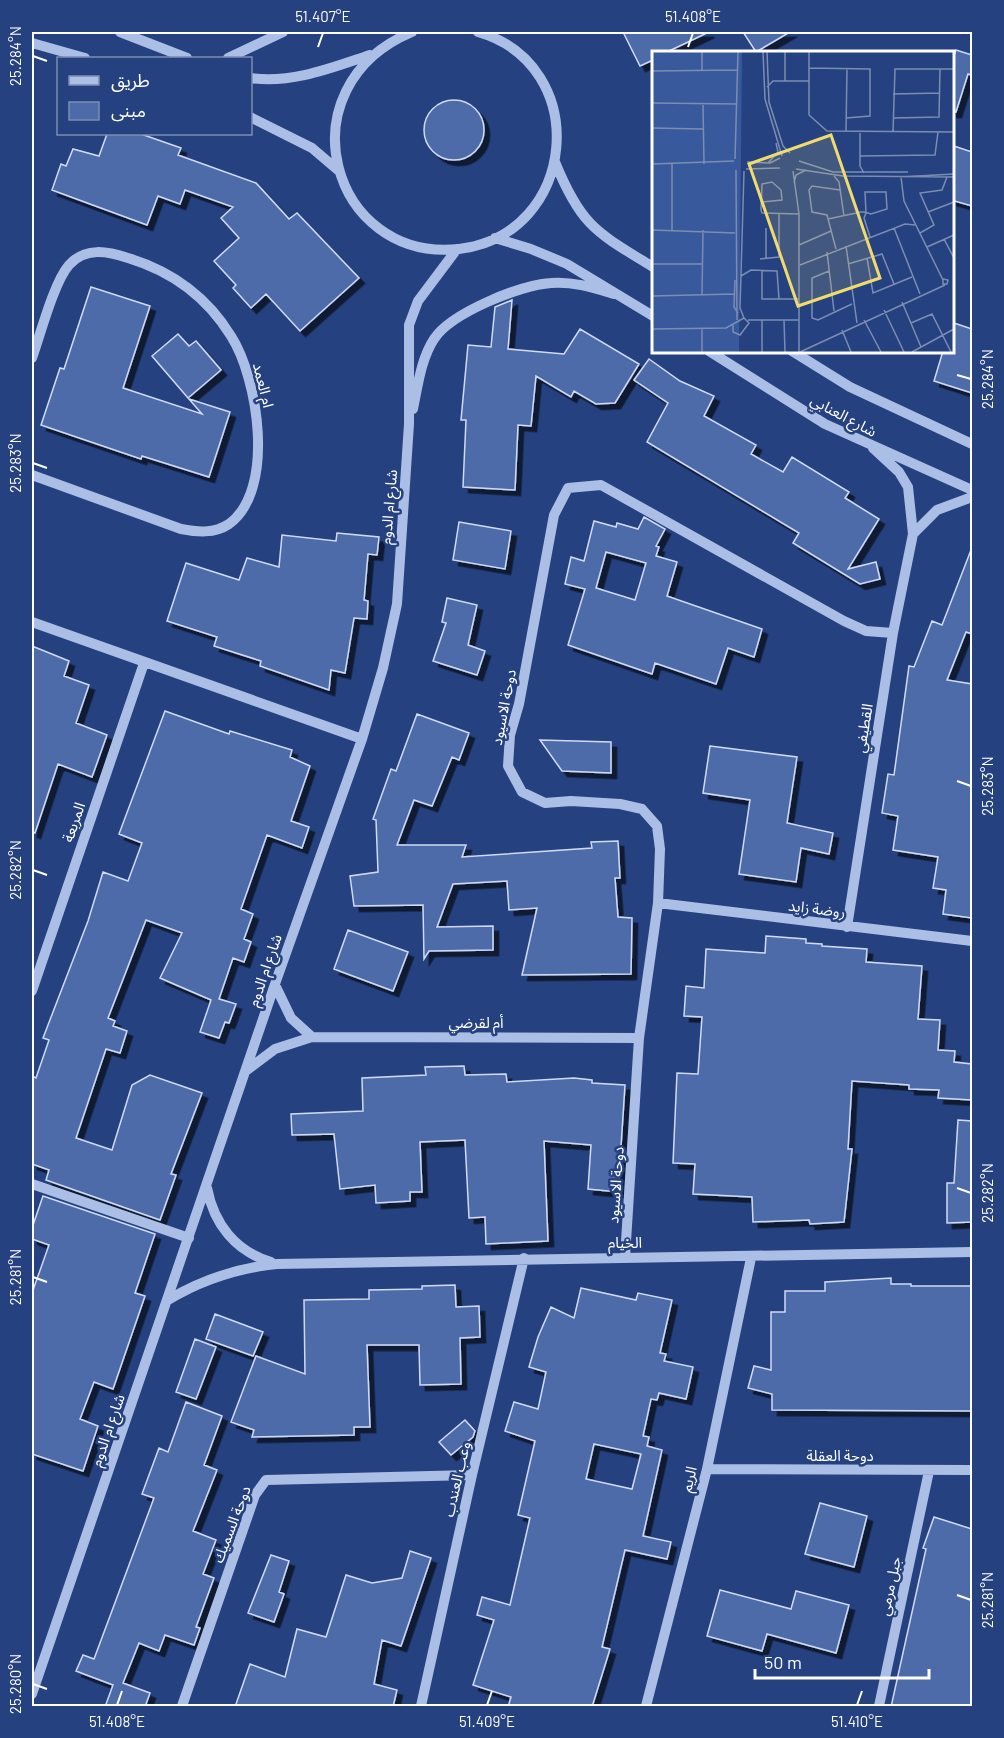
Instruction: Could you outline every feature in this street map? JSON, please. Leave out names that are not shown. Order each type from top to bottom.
[{"type":"street","points":[[120,32],[184,57]]},
{"type":"street","points":[[230,57],[283,32]]},
{"type":"street","points":[[412,32],[392,36],[370,55],[354,74],[342,96],[337,112],[334,146],[339,171],[349,194],[365,215],[384,231],[407,242],[432,248],[457,249],[495,238],[523,219],[544,193],[555,162],[557,128],[555,111],[546,87],[531,65],[518,53],[484,33]]},
{"type":"street","points":[[32,43],[81,57]]},
{"type":"street","points":[[252,78],[288,79],[313,74],[370,55]]},
{"type":"street","points":[[252,118],[305,144],[339,171]]},
{"type":"street","points":[[555,162],[569,195],[593,228],[652,266]]},
{"type":"street","points":[[495,238],[567,264],[652,315]]},
{"type":"street","name":"شارع ام الدوم","points":[[32,1694],[36,1668],[168,1300],[244,1072],[362,739],[383,668],[397,604],[409,424],[407,350],[409,325],[418,301],[457,249]]},
{"type":"street","name":"ام العمد","points":[[32,358],[60,281],[68,266],[80,256],[97,251],[149,264],[181,283],[210,307],[232,337],[248,370],[256,406],[258,450],[245,507],[228,525],[205,533],[181,529],[32,475]]},
{"type":"street","points":[[409,424],[428,349],[443,328],[453,319],[474,308],[543,284],[570,284],[614,294]]},
{"type":"street","name":"شارع العنابي","points":[[711,352],[825,424],[873,448],[972,490]]},
{"type":"street","name":"شارع العنابي","points":[[794,352],[850,387],[972,444]]},
{"type":"street","name":"القطيفي","points":[[847,927],[893,633],[913,534],[908,487],[899,472],[873,448]]},
{"type":"street","name":"دوحة الاسيود","points":[[625,1257],[639,1038],[658,903],[660,849],[657,826],[642,809],[620,804],[571,801],[545,803],[522,792],[507,765],[510,735],[519,704],[554,515],[568,488],[601,484],[844,621],[866,632],[893,633]]},
{"type":"street","points":[[913,534],[938,510],[972,497]]},
{"type":"street","points":[[32,622],[362,739]]},
{"type":"street","name":"المربعة","points":[[32,991],[144,663]]},
{"type":"street","name":"روضة زايد","points":[[658,903],[972,942]]},
{"type":"street","points":[[275,984],[291,1018],[312,1037]]},
{"type":"street","name":"أم لقرضي","points":[[244,1072],[275,1048],[312,1037],[639,1038]]},
{"type":"street","points":[[32,1184],[189,1238]]},
{"type":"street","name":"الخيام","points":[[206,1185],[215,1216],[234,1242],[262,1259],[277,1264]]},
{"type":"street","name":"الخيام","points":[[168,1300],[209,1278],[231,1271],[277,1264],[524,1258],[751,1258],[972,1252]]},
{"type":"street","name":"وعب العندب","points":[[421,1707],[472,1475],[524,1258]]},
{"type":"street","name":"الريم","points":[[646,1707],[706,1469],[751,1258]]},
{"type":"street","name":"دوحة العقلة","points":[[706,1469],[972,1470]]},
{"type":"street","name":"جبل مرمي","points":[[879,1707],[929,1471]]},
{"type":"street","name":"دوحة السميك","points":[[182,1707],[255,1495],[266,1480],[472,1475]]},
{"type":"building","points":[[623,32],[709,32],[669,51],[652,51],[652,60],[640,66]]},
{"type":"building","points":[[743,32],[790,32],[758,51],[755,51]]},
{"type":"building","points":[[956,50],[972,55],[972,75],[968,74],[956,112],[953,112],[953,58]]},
{"type":"building","points":[[454,100],[471,105],[479,113],[484,130],[479,147],[471,155],[454,160],[437,155],[429,147],[424,130],[429,113],[437,105]]},
{"type":"building","points":[[107,135],[144,135],[181,148],[178,155],[256,183],[289,219],[297,213],[359,278],[300,331],[266,294],[251,308],[233,288],[236,285],[214,261],[239,238],[221,218],[233,207],[185,190],[180,204],[158,196],[147,225],[52,190],[61,164],[66,166],[73,149],[99,156]]},
{"type":"building","points":[[953,146],[972,152],[972,206],[953,201]]},
{"type":"building","points":[[91,287],[150,306],[123,388],[202,414],[189,399],[230,412],[209,477],[142,456],[141,459],[41,425],[60,368],[64,369]]},
{"type":"building","points":[[512,300],[508,349],[564,354],[580,329],[639,364],[615,403],[596,404],[574,391],[571,397],[536,376],[531,426],[518,425],[515,490],[463,487],[466,420],[461,420],[468,345],[491,347],[495,307]]},
{"type":"building","points":[[953,323],[972,329],[972,393],[934,381],[943,352],[953,352]]},
{"type":"building","points":[[178,334],[189,346],[196,341],[221,370],[188,398],[152,356]]},
{"type":"building","points":[[649,359],[680,381],[714,396],[704,416],[756,445],[751,454],[783,472],[792,457],[849,492],[845,498],[879,519],[848,569],[876,562],[880,579],[860,584],[793,543],[799,533],[647,442],[668,403],[634,380]]},
{"type":"building","points":[[644,517],[665,529],[656,546],[659,547],[656,556],[677,562],[667,596],[762,629],[754,657],[728,648],[716,684],[655,663],[652,674],[568,645],[585,589],[565,584],[571,557],[584,561],[594,521],[616,527],[617,523],[638,529]],"holes":[[[606,552],[646,563],[635,600],[596,588]]]},
{"type":"building","points":[[459,522],[511,531],[505,569],[453,560]]},
{"type":"building","points":[[337,533],[379,537],[377,555],[368,554],[364,600],[368,601],[367,619],[354,618],[345,673],[331,670],[329,690],[260,666],[261,661],[214,646],[217,637],[167,621],[186,563],[239,580],[247,558],[279,567],[282,535],[336,541]]},
{"type":"building","points":[[971,550],[972,634],[966,632],[947,680],[972,684],[972,918],[943,914],[946,890],[933,888],[938,857],[893,850],[898,816],[882,813],[888,774],[894,775],[909,666],[914,667],[932,621],[942,625]]},
{"type":"building","points":[[447,598],[477,605],[468,645],[485,651],[477,675],[433,661],[446,623],[442,622]]},
{"type":"building","points":[[32,646],[69,661],[64,676],[89,685],[76,723],[107,735],[92,777],[58,764],[35,833],[32,832]]},
{"type":"building","points":[[165,711],[229,734],[230,731],[292,750],[290,757],[310,766],[291,821],[309,827],[302,848],[267,835],[241,909],[253,914],[244,939],[251,942],[244,962],[233,958],[219,999],[236,1004],[229,1023],[225,1022],[219,1038],[200,1032],[211,1000],[160,978],[182,933],[146,920],[108,1018],[115,1021],[113,1026],[127,1031],[120,1053],[106,1049],[76,1138],[112,1150],[132,1085],[150,1075],[202,1093],[171,1174],[176,1175],[160,1220],[46,1180],[49,1170],[32,1164],[32,1076],[36,1078],[49,1040],[43,1038],[88,921],[103,872],[128,881],[142,843],[119,834]]},
{"type":"building","points":[[417,714],[469,733],[459,760],[452,757],[432,806],[414,800],[397,845],[466,845],[462,857],[592,848],[591,842],[618,841],[620,878],[615,878],[618,917],[632,918],[631,974],[522,975],[537,908],[509,910],[507,881],[453,884],[437,927],[493,926],[493,950],[429,951],[424,959],[423,905],[354,906],[350,876],[378,872],[376,820],[373,819],[391,769],[396,771]]},
{"type":"building","points":[[540,740],[611,742],[611,773],[562,771]]},
{"type":"building","points":[[710,746],[797,757],[787,823],[833,833],[829,854],[801,848],[796,882],[739,874],[750,800],[703,793]]},
{"type":"building","points":[[348,930],[408,952],[393,991],[334,969]]},
{"type":"building","points":[[766,936],[806,939],[806,943],[822,944],[822,946],[867,949],[866,962],[922,966],[918,1019],[940,1020],[938,1050],[955,1051],[954,1062],[972,1064],[972,1100],[938,1098],[939,1090],[909,1089],[909,1085],[852,1081],[848,1149],[852,1149],[844,1222],[810,1224],[809,1220],[753,1222],[752,1197],[693,1194],[695,1164],[673,1163],[677,1073],[698,1074],[702,1017],[684,1016],[686,986],[704,988],[706,949],[765,953]]},
{"type":"building","points":[[464,1066],[465,1075],[506,1074],[507,1082],[574,1078],[592,1080],[592,1083],[625,1085],[618,1192],[588,1189],[591,1145],[544,1141],[548,1241],[486,1244],[485,1217],[469,1218],[465,1140],[420,1142],[422,1192],[410,1192],[410,1201],[376,1203],[375,1185],[340,1189],[334,1134],[292,1135],[291,1114],[363,1111],[362,1078],[426,1075],[425,1067]]},
{"type":"building","points":[[958,1120],[972,1121],[972,1222],[947,1223],[947,1183],[954,1183]]},
{"type":"building","points":[[43,1196],[155,1234],[135,1293],[145,1296],[113,1389],[94,1382],[80,1419],[98,1426],[83,1471],[32,1454],[32,1293],[49,1245],[32,1239],[32,1228]]},
{"type":"building","points":[[891,1278],[891,1284],[911,1284],[911,1286],[972,1286],[972,1411],[772,1410],[772,1394],[748,1388],[754,1366],[771,1370],[771,1312],[785,1312],[785,1291],[825,1291],[825,1282]]},
{"type":"building","points":[[455,1285],[456,1307],[479,1306],[480,1337],[460,1338],[461,1384],[420,1385],[419,1345],[367,1345],[370,1427],[354,1427],[354,1435],[252,1437],[254,1430],[231,1422],[256,1356],[305,1374],[304,1300],[369,1299],[369,1290],[422,1289],[422,1286]]},
{"type":"building","points":[[581,1288],[636,1300],[638,1293],[672,1300],[660,1353],[666,1354],[664,1361],[693,1367],[686,1399],[659,1393],[657,1400],[651,1399],[643,1436],[649,1437],[647,1446],[662,1450],[643,1536],[671,1542],[667,1559],[625,1550],[602,1647],[610,1649],[592,1707],[508,1707],[511,1697],[473,1685],[494,1620],[477,1615],[482,1597],[510,1605],[530,1518],[518,1515],[535,1441],[505,1431],[514,1402],[538,1409],[546,1372],[529,1367],[538,1337],[551,1307],[574,1318]],"holes":[[[594,1444],[641,1454],[632,1489],[586,1479]]]},
{"type":"building","points":[[215,1314],[263,1332],[253,1356],[206,1339]]},
{"type":"building","points":[[195,1339],[216,1347],[196,1399],[176,1392]]},
{"type":"building","points":[[186,1402],[222,1416],[204,1465],[217,1470],[193,1531],[216,1540],[203,1574],[214,1578],[196,1627],[200,1628],[194,1645],[165,1635],[159,1651],[139,1643],[123,1683],[150,1693],[145,1707],[105,1707],[113,1685],[76,1671],[83,1655],[94,1659],[154,1498],[142,1494],[159,1448],[168,1452]]},
{"type":"building","points":[[465,1420],[475,1431],[473,1437],[451,1455],[439,1442]]},
{"type":"building","points":[[820,1503],[867,1516],[854,1567],[805,1554]]},
{"type":"building","points":[[934,1517],[972,1529],[972,1707],[891,1707],[926,1549],[923,1548]]},
{"type":"building","points":[[410,1551],[431,1558],[401,1646],[382,1640],[374,1684],[397,1690],[393,1707],[235,1707],[250,1664],[285,1677],[297,1629],[326,1637],[346,1575],[372,1583],[402,1578]]},
{"type":"building","points":[[271,1555],[289,1561],[279,1592],[284,1594],[274,1622],[248,1613]]},
{"type":"building","points":[[720,1590],[791,1609],[796,1591],[849,1605],[836,1653],[767,1634],[762,1651],[707,1636]]}]
